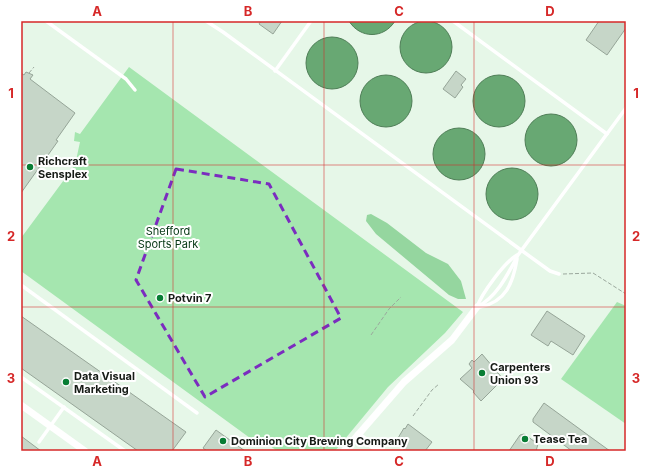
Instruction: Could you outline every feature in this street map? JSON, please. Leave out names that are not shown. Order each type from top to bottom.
[{"type":"street","points":[[344,451],[404,382],[452,340],[477,307]]},
{"type":"street","points":[[21,405],[85,451]]},
{"type":"street","points":[[358,436],[380,451]]},
{"type":"lane","points":[[46,21],[126,79],[135,90]]},
{"type":"lane","points":[[206,21],[550,271],[558,274]]},
{"type":"lane","points":[[274,71],[311,21]]},
{"type":"lane","points":[[453,21],[607,134]]},
{"type":"lane","points":[[477,307],[487,301],[507,276],[521,250],[626,108]]},
{"type":"lane","points":[[477,307],[491,304],[506,293],[514,276],[518,255]]},
{"type":"lane","points":[[477,307],[490,285],[511,259],[518,255]]},
{"type":"lane","points":[[21,285],[197,413]]},
{"type":"lane","points":[[21,377],[125,451]]},
{"type":"lane","points":[[39,442],[64,407]]},
{"type":"path","points":[[29,73],[34,67]]},
{"type":"path","points":[[558,274],[593,273],[626,294]]},
{"type":"path","points":[[371,335],[389,309],[401,297]]},
{"type":"path","points":[[414,416],[432,390],[439,384]]},
{"type":"highlighted area","points":[[176,169],[269,184],[341,318],[205,397],[136,280]]},
{"type":"green space","name":"Shefford Sports Park","points":[[129,67],[463,312],[445,333],[388,387],[335,451],[277,451],[257,436],[250,438],[21,271],[21,238],[75,165],[80,142],[74,141],[75,132],[80,134]]},
{"type":"green space","points":[[617,302],[626,306],[626,424],[561,379]]},
{"type":"shaded area","points":[[349,21],[395,21],[390,27],[379,34],[365,34],[354,27]]},
{"type":"shaded area","points":[[426,21],[436,23],[444,29],[450,37],[452,47],[450,57],[444,65],[436,71],[426,73],[416,71],[408,65],[402,57],[400,47],[402,37],[408,29],[416,23]]},
{"type":"shaded area","points":[[332,37],[346,41],[354,49],[358,63],[354,77],[346,85],[332,89],[318,85],[310,77],[306,63],[310,49],[318,41]]},
{"type":"shaded area","points":[[386,75],[396,77],[404,83],[410,91],[412,101],[410,111],[404,119],[396,125],[386,127],[376,125],[368,119],[362,111],[360,101],[362,91],[368,83],[376,77]]},
{"type":"shaded area","points":[[499,75],[509,77],[517,83],[523,91],[525,101],[523,111],[517,119],[509,125],[499,127],[489,125],[481,119],[475,111],[473,101],[475,91],[481,83],[489,77]]},
{"type":"shaded area","points":[[551,114],[561,116],[569,122],[575,130],[577,140],[575,150],[569,158],[561,164],[551,166],[541,164],[533,158],[527,150],[525,140],[527,130],[533,122],[541,116]]},
{"type":"shaded area","points":[[459,128],[473,132],[481,140],[485,154],[481,168],[473,176],[459,180],[445,176],[437,168],[433,154],[437,140],[445,132]]},
{"type":"shaded area","points":[[512,168],[526,172],[534,180],[538,194],[534,208],[526,216],[512,220],[498,216],[490,208],[486,194],[490,180],[498,172]]},
{"type":"shaded area","points":[[371,214],[387,223],[426,253],[448,264],[461,281],[466,299],[458,299],[449,295],[376,234],[366,221],[367,215]]},
{"type":"building","points":[[261,21],[282,21],[273,34],[259,24]]},
{"type":"building","points":[[599,21],[626,21],[626,28],[607,55],[586,40]]},
{"type":"building","points":[[456,71],[466,79],[461,85],[463,87],[455,98],[443,89]]},
{"type":"building","points":[[26,72],[33,75],[30,79],[75,113],[56,140],[58,141],[21,193],[21,73],[24,75]]},
{"type":"building","points":[[547,311],[585,336],[573,355],[551,341],[548,346],[531,335]]},
{"type":"building","points":[[21,316],[186,432],[172,451],[138,451],[21,368]]},
{"type":"building","name":"Carpenters Union 93","points":[[482,354],[503,379],[481,401],[473,392],[474,391],[460,379],[472,368],[469,364],[472,360],[474,362]]},
{"type":"building","points":[[544,403],[610,451],[572,451],[533,422],[533,419]]},
{"type":"building","points":[[408,424],[432,442],[425,451],[406,451],[395,443]]},
{"type":"building","points":[[216,430],[245,451],[207,451],[203,448]]},
{"type":"building","points":[[524,434],[538,444],[536,451],[509,451],[520,435]]},
{"type":"building","points":[[21,436],[41,451],[21,451]]},
{"type":"place","name":"Richcraft Sensplex","points":[[30,167]]},
{"type":"place","name":"Potvin 7","points":[[160,298]]},
{"type":"place","name":"Carpenters Union 93","points":[[482,373]]},
{"type":"place","name":"Data Visual Marketing","points":[[66,382]]},
{"type":"place","name":"Tease Tea","points":[[525,439]]},
{"type":"place","name":"Dominion City Brewing Company","points":[[223,441]]}]
